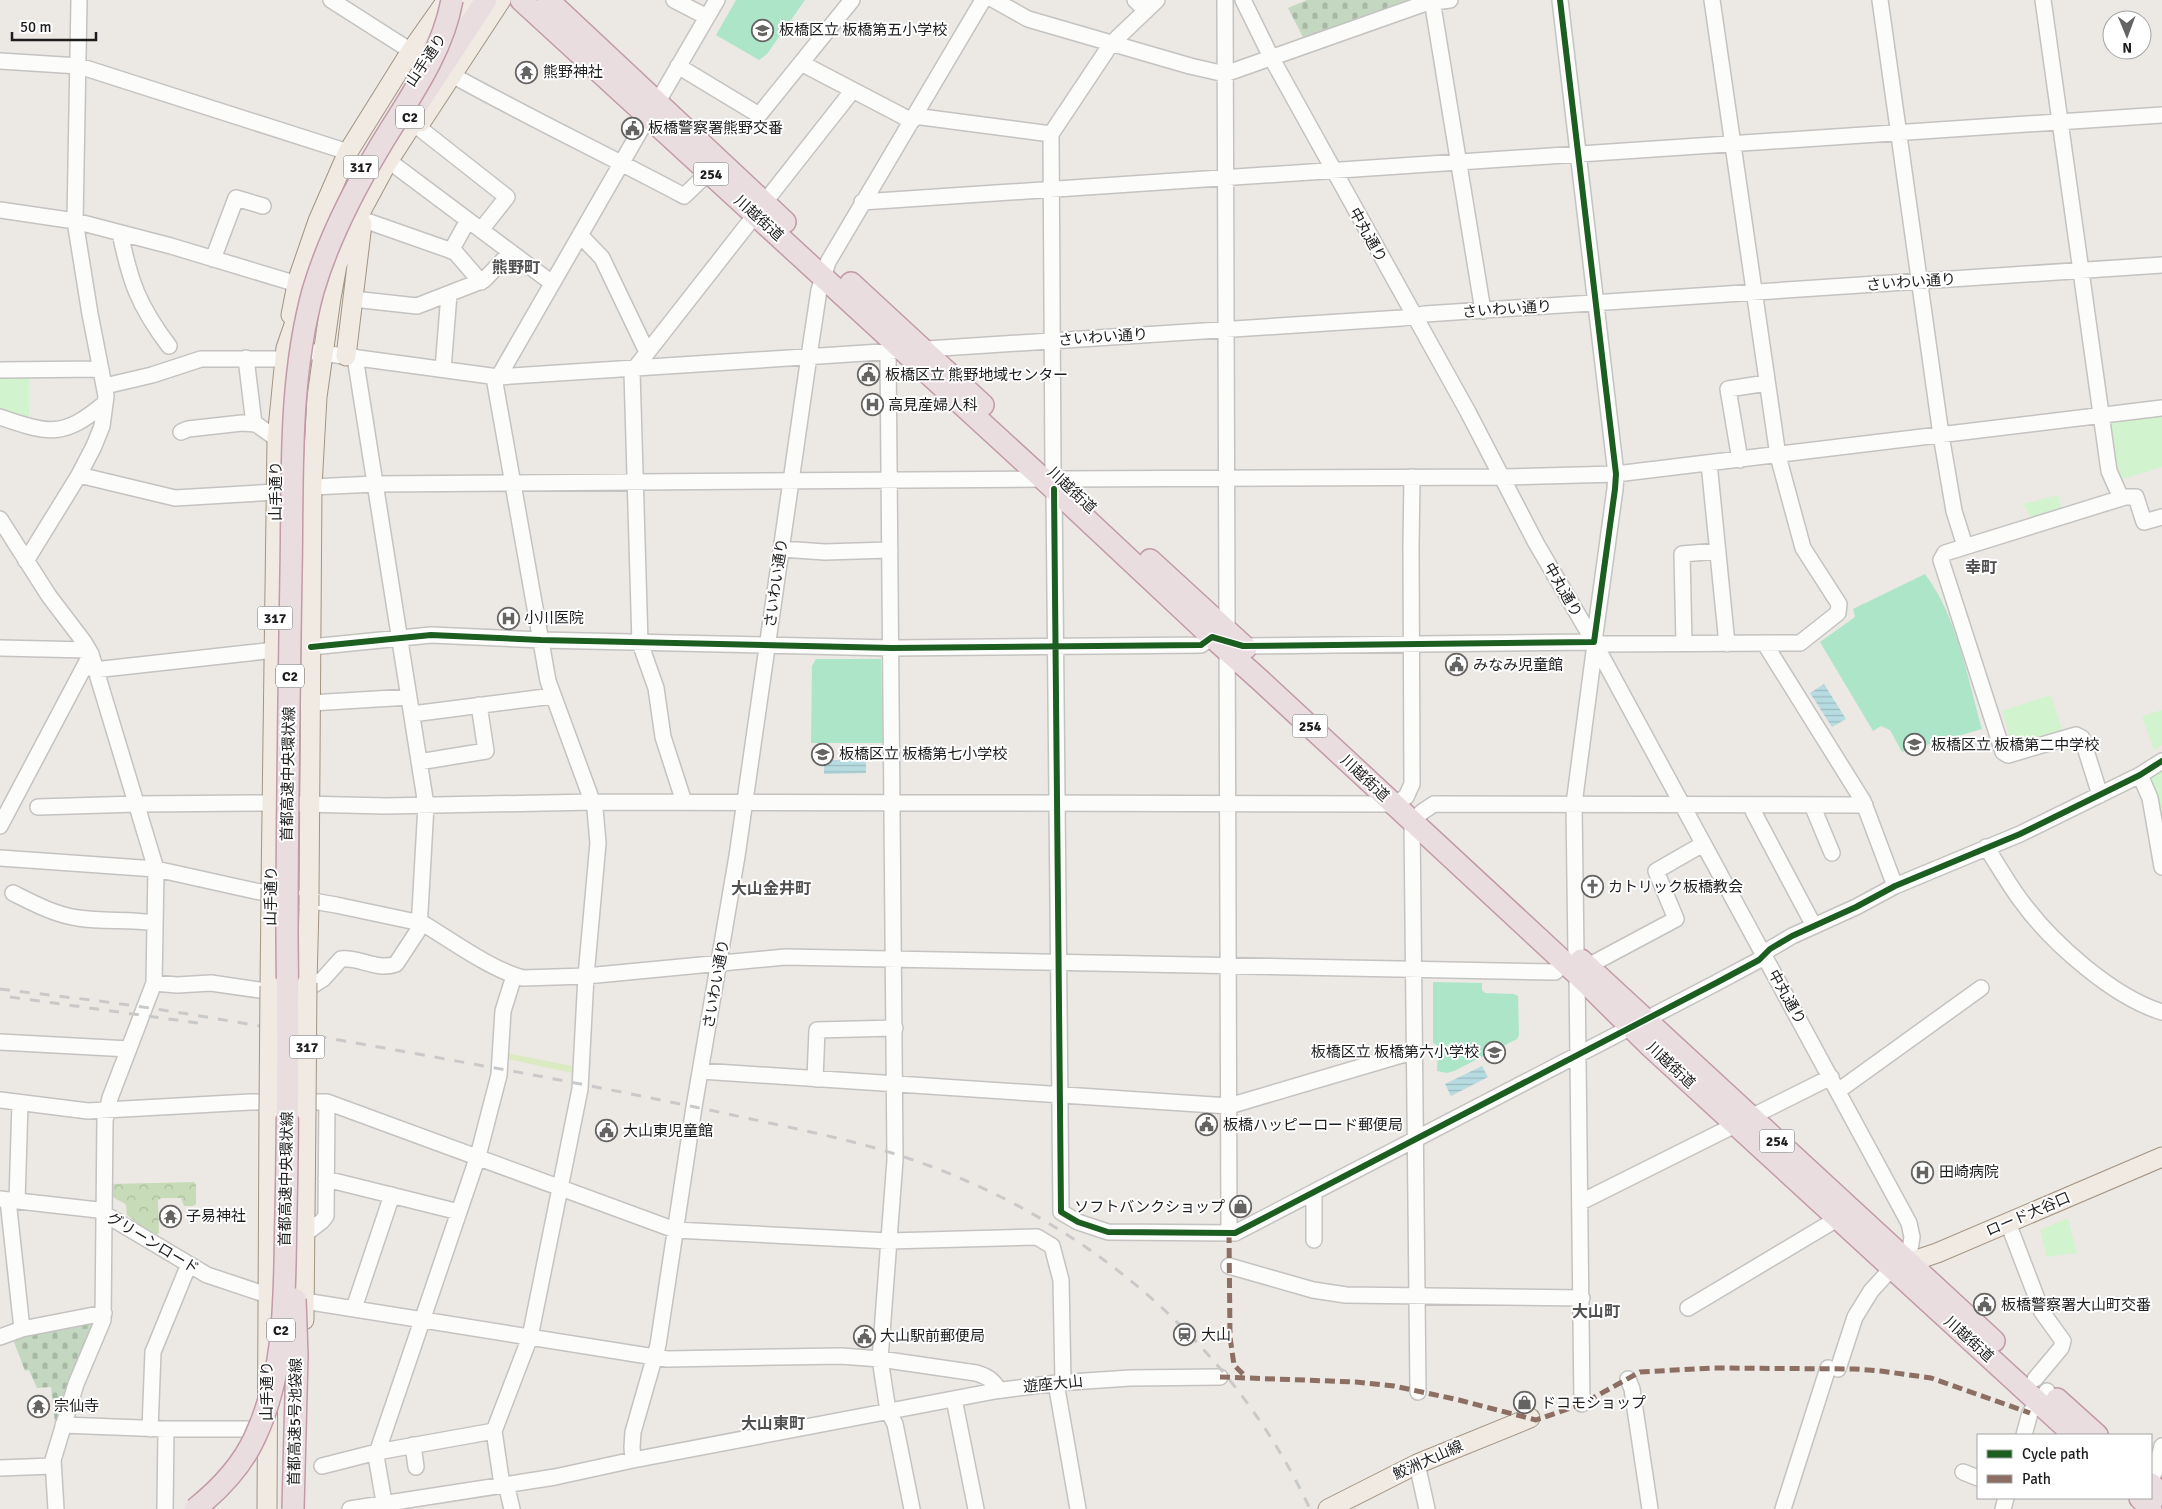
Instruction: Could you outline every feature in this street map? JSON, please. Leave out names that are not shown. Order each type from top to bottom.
[{"type":"highway","points":[[336,234],[358,185],[430,62],[446,24],[452,0]]},
{"type":"highway","points":[[336,234],[359,188],[441,50],[450,26],[456,0]]},
{"type":"highway","name":"川越街道","points":[[521,0],[656,104],[709,172],[760,209]]},
{"type":"highway","name":"川越街道","points":[[548,0],[656,104],[760,209],[825,269],[921,348],[1053,480],[1900,1265],[2037,1396],[2073,1434]]},
{"type":"highway","name":"首都高速中央環状線","points":[[200,1509],[226,1485],[247,1458],[262,1427],[278,1377],[286,1319],[296,1120],[292,830],[297,424],[310,322],[324,268],[336,234],[373,169],[488,2]]},
{"type":"highway","name":"川越街道","points":[[825,269],[894,350],[1053,480]]},
{"type":"highway","name":"首都高速中央環状線","points":[[195,1509],[224,1483],[245,1456],[260,1426],[275,1376],[280,1341],[296,1120]]},
{"type":"highway","name":"首都高速5号池袋線","points":[[294,1509],[299,1346],[296,1120]]},
{"type":"highway","name":"川越街道","points":[[1743,1121],[1837,1219],[1900,1265]]},
{"type":"highway","name":"川越街道","points":[[2037,1396],[2094,1434]]},
{"type":"highway","points":[[2152,1485],[2162,1495]]},
{"type":"highway","points":[[2141,1499],[2151,1509]]},
{"type":"main road","name":"317","points":[[286,354],[297,284],[318,220],[348,152],[411,51],[447,0]]},
{"type":"main road","name":"山手通り","points":[[267,1509],[270,986],[266,893],[272,803],[276,439],[286,354],[320,252],[352,184],[390,113],[466,0]]},
{"type":"main road","name":"317","points":[[331,298],[363,222],[393,164],[452,75],[488,2]]},
{"type":"main road","name":"山手通り","points":[[302,1509],[305,1234],[296,1120],[308,983],[312,487],[317,397],[337,265],[347,237],[387,163],[488,2]]},
{"type":"main road","points":[[350,356],[353,299],[363,222]]},
{"type":"main road","name":"ロード大谷口","points":[[1900,1265],[1934,1254],[2162,1157]]},
{"type":"main road","name":"鮫洲大山線","points":[[1328,1509],[1417,1464],[1530,1418]]},
{"type":"street","points":[[26,561],[79,475],[100,435],[105,403],[105,386],[90,314],[75,221],[79,0]]},
{"type":"street","points":[[331,0],[411,51]]},
{"type":"street","points":[[674,0],[707,17]]},
{"type":"street","points":[[512,1509],[504,1484],[494,1431],[530,1337],[580,1083],[586,976],[598,843],[593,802],[548,681],[495,382],[717,0]]},
{"type":"street","points":[[678,66],[759,115],[852,0]]},
{"type":"street","points":[[105,386],[152,376],[201,359],[246,358],[286,354],[324,353],[498,377],[809,356],[825,269],[862,202],[983,0]]},
{"type":"street","points":[[994,0],[1028,20],[1190,66],[1225,74],[1432,1],[1450,0]]},
{"type":"street","points":[[1157,0],[1140,5],[1111,44],[1051,134],[1061,1212],[1078,1222],[1108,1232],[1235,1233],[1578,1056],[1751,964],[1792,936],[1856,907],[1895,886],[2020,834],[2140,775],[2162,761]]},
{"type":"street","points":[[1224,0],[1228,479],[1229,1233]]},
{"type":"street","name":"中丸通り","points":[[1243,0],[1271,57],[1503,477],[1536,544],[1594,643],[1912,1230],[1900,1265]]},
{"type":"street","points":[[1560,0],[1616,474],[1574,804],[1581,1202],[1582,1404]]},
{"type":"street","points":[[311,647],[431,635],[640,643],[892,648],[1201,646],[1227,641],[1412,645],[1800,643],[1838,613],[1839,604],[1803,548],[1778,456],[1766,384],[1712,0]]},
{"type":"street","points":[[1880,0],[1941,435],[1954,511],[1965,546]]},
{"type":"street","points":[[2043,0],[2109,471],[2122,498]]},
{"type":"street","points":[[1432,1],[1484,310]]},
{"type":"street","points":[[0,61],[79,66],[348,152]]},
{"type":"street","points":[[801,63],[913,118],[1051,134]]},
{"type":"street","points":[[452,75],[514,110],[622,162],[684,196],[709,172]]},
{"type":"street","points":[[684,802],[663,737],[656,688],[640,643],[632,372],[853,90]]},
{"type":"street","points":[[862,202],[1334,172],[2162,115]]},
{"type":"street","points":[[418,127],[507,197],[481,230]]},
{"type":"street","points":[[393,164],[552,283]]},
{"type":"street","points":[[213,259],[236,198],[263,206]]},
{"type":"street","points":[[0,210],[75,221],[297,284]]},
{"type":"street","points":[[451,250],[468,220]]},
{"type":"street","points":[[363,222],[455,252],[481,282]]},
{"type":"street","points":[[120,233],[130,276],[139,302],[169,346]]},
{"type":"street","points":[[580,235],[602,258],[647,352]]},
{"type":"street","points":[[353,299],[418,306],[481,282],[511,252]]},
{"type":"street","name":"さいわい通り","points":[[633,1458],[633,1432],[655,1357],[693,1113],[720,963],[809,356],[2162,265]]},
{"type":"street","points":[[443,369],[449,294]]},
{"type":"street","points":[[894,350],[890,550],[895,960],[895,1160],[880,1359],[888,1411],[895,1424],[912,1509]]},
{"type":"street","points":[[154,984],[211,983],[266,991],[304,991],[323,979],[341,959],[349,958],[384,967],[396,964],[419,929],[426,805],[375,484],[350,356]]},
{"type":"street","points":[[246,358],[254,424]]},
{"type":"street","points":[[0,370],[101,369]]},
{"type":"street","points":[[1740,460],[1728,389],[1766,384]]},
{"type":"street","points":[[0,416],[46,430],[61,430],[71,427],[105,403]]},
{"type":"street","points":[[312,487],[375,484],[1503,477],[1616,474],[1778,456],[2162,408]]},
{"type":"street","points":[[180,432],[188,429],[254,424],[276,439]]},
{"type":"street","points":[[1710,464],[1727,644]]},
{"type":"street","points":[[79,475],[175,498],[276,492]]},
{"type":"street","points":[[38,807],[272,803],[310,805],[426,805],[593,802],[1227,803],[1399,800],[1412,784],[1412,477]]},
{"type":"street","points":[[2100,795],[2082,738],[2076,735],[2008,755],[2004,752],[1941,560],[1945,552],[2122,498],[2136,497],[2144,522],[2162,517]]},
{"type":"street","points":[[0,519],[49,596],[84,642],[89,652],[156,869],[154,984],[126,1055],[105,1120],[103,1320],[76,1384],[52,1466],[56,1509]]},
{"type":"street","points":[[781,549],[825,552],[890,550]]},
{"type":"street","points":[[1684,644],[1682,554],[1718,551]]},
{"type":"street","points":[[1765,644],[1865,805],[1895,886]]},
{"type":"street","points":[[0,648],[89,652]]},
{"type":"street","points":[[94,670],[275,650]]},
{"type":"street","points":[[0,826],[89,652]]},
{"type":"street","points":[[412,714],[553,696]]},
{"type":"street","points":[[310,703],[409,697]]},
{"type":"street","points":[[419,762],[486,751],[479,705]]},
{"type":"street","points":[[2140,775],[2150,798],[2162,867]]},
{"type":"street","points":[[1418,1392],[1415,969],[1418,817],[1434,804],[1865,805]]},
{"type":"street","points":[[1751,805],[1814,926]]},
{"type":"street","points":[[1812,805],[1832,853]]},
{"type":"street","points":[[0,858],[156,869],[420,923],[514,976],[523,978],[586,976],[785,957],[1555,972],[1576,965],[1676,919],[1656,871],[1703,844]]},
{"type":"street","points":[[1986,847],[2022,902],[2048,934],[2121,993],[2150,1009],[2162,1012]]},
{"type":"street","points":[[13,893],[37,905],[78,918],[135,920],[155,923]]},
{"type":"street","points":[[384,1502],[376,1456],[478,1156],[499,1075],[504,1011],[514,976]]},
{"type":"street","points":[[1581,1202],[1743,1121],[1834,1084],[1981,988]]},
{"type":"street","points":[[815,1079],[817,1030],[895,1028]]},
{"type":"street","points":[[0,1042],[126,1055]]},
{"type":"street","points":[[701,1071],[1229,1106],[1415,1051]]},
{"type":"street","points":[[0,1100],[88,1110],[250,1102],[327,1102],[675,1230],[889,1242],[1037,1237],[1052,1246],[1062,1280],[1059,1383],[1078,1509]]},
{"type":"street","points":[[20,1102],[8,1200],[22,1329]]},
{"type":"street","points":[[305,1234],[326,1216],[327,1102]]},
{"type":"street","points":[[326,1179],[459,1212]]},
{"type":"street","points":[[1314,1192],[1314,1240]]},
{"type":"street","points":[[354,1308],[392,1195]]},
{"type":"street","name":"グリーンロード","points":[[8,1200],[98,1210],[207,1275],[267,1295],[666,1359],[841,1356],[880,1359],[976,1373],[986,1376],[995,1383],[999,1390]]},
{"type":"street","points":[[1688,1308],[1837,1219]]},
{"type":"street","points":[[2008,1223],[2042,1312],[2063,1341],[2037,1396],[2024,1434]]},
{"type":"street","points":[[150,1429],[153,1352],[189,1264]]},
{"type":"street","points":[[1783,1509],[1833,1368],[1854,1317],[1871,1291],[1900,1265]]},
{"type":"street","points":[[1229,1266],[1313,1290],[1346,1296],[1582,1298]]},
{"type":"street","points":[[0,1337],[22,1329],[104,1313]]},
{"type":"street","name":"遊座大山","points":[[350,1509],[384,1502],[555,1477],[633,1458],[999,1390],[1130,1378],[1220,1377]]},
{"type":"street","points":[[1628,1379],[1632,1389],[1650,1509]]},
{"type":"street","points":[[954,1399],[976,1509]]},
{"type":"street","points":[[63,1426],[150,1429],[266,1429]]},
{"type":"street","points":[[164,1509],[166,1429]]},
{"type":"street","points":[[322,1466],[378,1452],[494,1431]]},
{"type":"street","points":[[413,1446],[416,1468]]},
{"type":"street","points":[[2152,1476],[2156,1469],[2162,1446]]},
{"type":"street","points":[[1417,1464],[1427,1509]]},
{"type":"street","points":[[0,1468],[52,1466]]},
{"type":"street","points":[[1963,1472],[1977,1478]]},
{"type":"green space","points":[[736,0],[805,0],[767,54],[759,60],[716,35]]},
{"type":"green space","points":[[1307,0],[1418,0],[1305,41],[1288,8]]},
{"type":"green space","points":[[0,372],[29,372],[29,423],[0,413]]},
{"type":"green space","points":[[2162,415],[2162,467],[2120,480],[2113,465],[2109,422]]},
{"type":"green space","points":[[2058,495],[2062,510],[2032,519],[2023,504]]},
{"type":"green space","points":[[1925,574],[1946,609],[1954,629],[1982,729],[1902,752],[1890,730],[1881,726],[1873,731],[1820,642],[1855,617],[1853,609]]},
{"type":"green space","points":[[816,659],[881,659],[883,743],[811,743],[812,666]]},
{"type":"green space","points":[[2051,695],[2062,730],[2012,745],[2002,711]]},
{"type":"green space","points":[[2162,710],[2162,745],[2154,750],[2142,716]]},
{"type":"green space","points":[[2162,771],[2162,828],[2148,780]]},
{"type":"green space","points":[[1433,982],[1482,983],[1482,990],[1485,993],[1514,994],[1518,996],[1519,1035],[1517,1039],[1454,1071],[1447,1073],[1437,1071],[1438,1046],[1433,1043]]},
{"type":"green space","points":[[506,1053],[573,1066],[572,1073],[504,1058]]},
{"type":"green space","points":[[194,1182],[196,1185],[196,1204],[193,1206],[184,1206],[181,1198],[162,1198],[158,1200],[159,1233],[156,1235],[150,1233],[127,1215],[126,1205],[110,1194],[111,1184]]},
{"type":"green space","points":[[2068,1218],[2077,1253],[2047,1257],[2040,1230]]},
{"type":"green space","points":[[88,1322],[94,1329],[56,1431],[51,1387],[37,1388],[29,1370],[25,1371],[13,1339],[25,1334]]},
{"type":"water","points":[[1824,684],[1846,719],[1832,727],[1810,693]]},
{"type":"water","points":[[824,760],[866,760],[866,773],[824,774]]},
{"type":"water","points":[[1482,1066],[1488,1077],[1451,1096],[1445,1084]]},
{"type":"railway","points":[[0,989],[127,1005],[209,1018],[555,1079],[819,1134],[886,1151],[930,1166],[991,1192],[1048,1223],[1103,1259],[1154,1300],[1200,1346],[1242,1396],[1279,1451],[1310,1509]]},
{"type":"railway","points":[[10,997],[198,1023]]},
{"type":"marked path","points":[[1229,1233],[1230,1337],[1234,1365],[1246,1377]]},
{"type":"marked path","points":[[1220,1377],[1356,1382],[1394,1386],[1459,1400],[1536,1420],[1582,1404],[1640,1372],[1712,1368],[1855,1369],[1931,1378],[2030,1413]]},
{"type":"cycle path","points":[[311,647],[431,635],[541,640],[892,648],[1201,645],[1212,637],[1243,646],[1594,642],[1616,474],[1560,0]]},
{"type":"cycle path","points":[[1054,489],[1061,1212],[1078,1222],[1108,1232],[1235,1233],[1716,983],[1759,960],[1770,949],[1792,936],[1856,907],[1895,886],[2020,834],[2140,775],[2162,761]]},
{"type":"place","name":"板橋区立 板橋第五小学校","points":[[763,30]]},
{"type":"place","name":"熊野神社","points":[[527,72]]},
{"type":"place","name":"板橋警察署熊野交番","points":[[632,128]]},
{"type":"place","name":"板橋区立 熊野地域センター","points":[[869,375]]},
{"type":"place","name":"高見産婦人科","points":[[872,405]]},
{"type":"place","name":"小川医院","points":[[508,618]]},
{"type":"place","name":"みなみ児童館","points":[[1457,665]]},
{"type":"place","name":"板橋区立 板橋第二中学校","points":[[1915,745]]},
{"type":"place","name":"板橋区立 板橋第七小学校","points":[[823,754]]},
{"type":"place","name":"カトリック板橋教会","points":[[1592,887]]},
{"type":"place","name":"板橋区立 板橋第六小学校","points":[[1495,1052]]},
{"type":"place","name":"板橋ハッピーロード郵便局","points":[[1207,1125]]},
{"type":"place","name":"大山東児童館","points":[[607,1131]]},
{"type":"place","name":"田崎病院","points":[[1923,1172]]},
{"type":"place","name":"ソフトバンクショップ","points":[[1241,1207]]},
{"type":"place","name":"子易神社","points":[[170,1216]]},
{"type":"place","name":"板橋警察署大山町交番","points":[[1985,1305]]},
{"type":"place","name":"大山","points":[[1185,1335]]},
{"type":"place","name":"大山駅前郵便局","points":[[864,1336]]},
{"type":"place","name":"ドコモショップ","points":[[1525,1403]]},
{"type":"place","name":"宗仙寺","points":[[38,1406]]},
{"type":"district","name":"熊野町","points":[[516,267]]},
{"type":"district","name":"幸町","points":[[1981,567]]},
{"type":"district","name":"大山金井町","points":[[771,888]]},
{"type":"district","name":"大山町","points":[[1596,1311]]},
{"type":"district","name":"大山東町","points":[[773,1423]]}]
